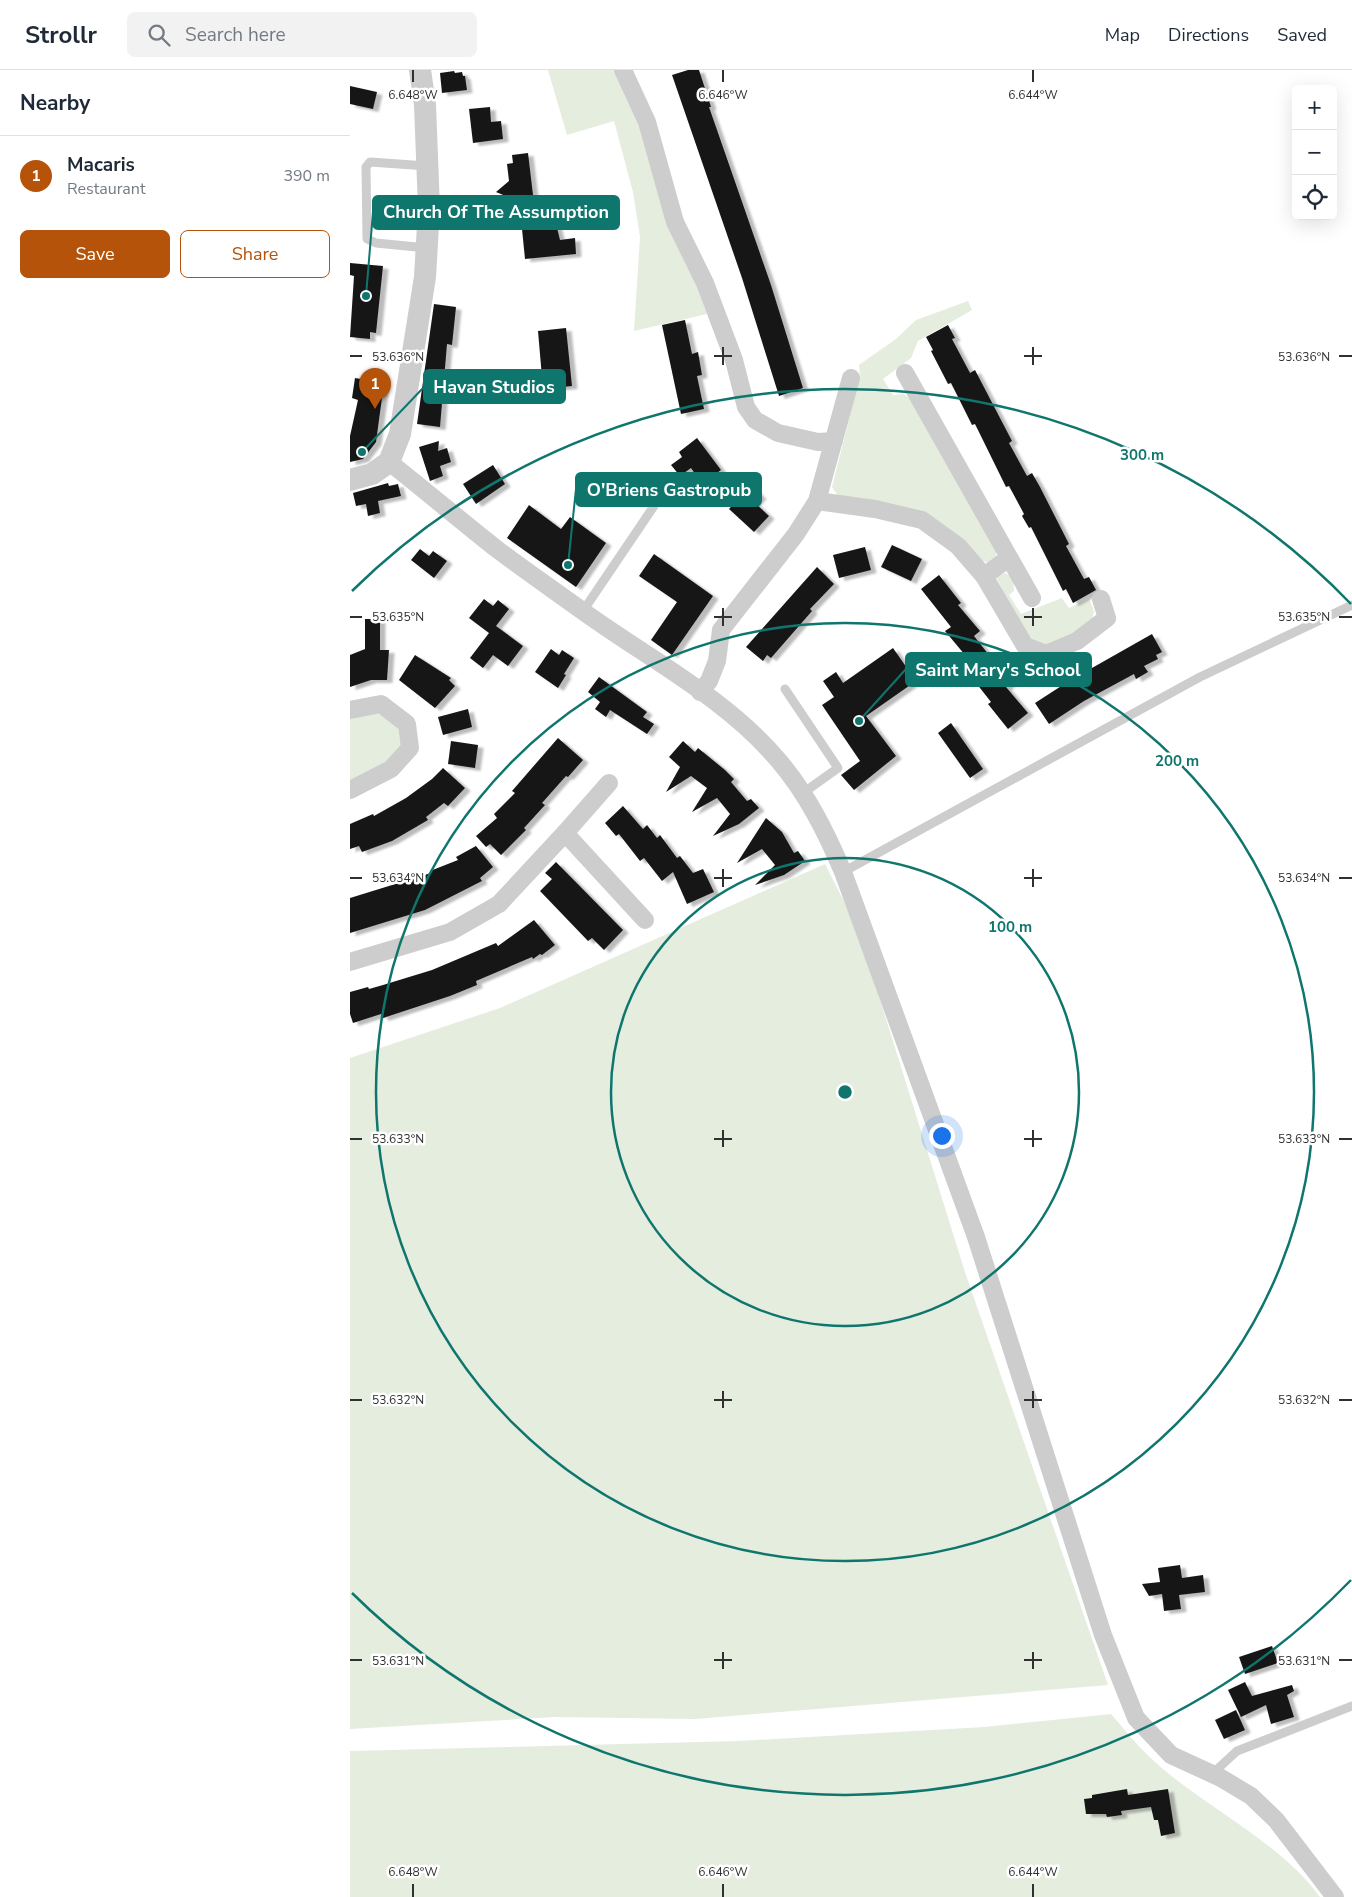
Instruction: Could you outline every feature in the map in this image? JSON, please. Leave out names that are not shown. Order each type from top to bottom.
[{"type":"street","points":[[350,480],[372,474],[389,462],[400,434],[425,277],[430,208],[425,105],[420,70]]},
{"type":"street","points":[[623,70],[647,122],[675,222],[706,283],[734,360],[746,407],[755,420],[778,433],[818,442],[834,441]]},
{"type":"street","points":[[904,373],[1032,598]]},
{"type":"street","points":[[700,692],[709,681],[717,661],[721,630],[796,534],[817,501],[851,378]]},
{"type":"street","points":[[389,462],[498,549],[740,722],[778,760],[802,793],[824,827],[843,872],[976,1237],[1103,1635],[1136,1718],[1171,1755],[1212,1774],[1251,1796],[1276,1820],[1335,1897]]},
{"type":"street","points":[[817,501],[875,509],[922,520],[958,546],[984,576],[1025,646],[1046,654],[1077,641],[1108,618],[1101,599]]},
{"type":"street","points":[[984,576],[1009,558]]},
{"type":"street","points":[[350,710],[381,704],[407,724],[410,748],[390,768],[350,790]]},
{"type":"street","points":[[350,962],[450,932],[499,904],[609,783]]},
{"type":"street","points":[[565,833],[645,920]]},
{"type":"lane","points":[[427,248],[376,244],[366,239],[365,204],[366,167],[370,162],[428,166]]},
{"type":"lane","points":[[583,611],[654,506]]},
{"type":"lane","points":[[843,872],[1200,677],[1352,605]]},
{"type":"lane","points":[[786,689],[838,768],[802,793]]},
{"type":"lane","points":[[1212,1774],[1237,1751],[1352,1706]]},
{"type":"shaded area","points":[[548,70],[617,70],[625,84],[707,314],[634,331],[640,237],[633,192],[614,121],[567,135]]},
{"type":"shaded area","points":[[968,301],[972,310],[918,341],[911,358],[883,379],[893,395],[903,394],[913,400],[996,551],[996,559],[988,563],[979,559],[968,547],[838,496],[832,487],[860,376],[859,365],[896,339],[916,320]]},
{"type":"shaded area","points":[[1005,573],[1010,576],[1014,585],[1014,591],[1009,595],[1021,614],[1062,598],[1069,608],[1089,599],[1094,611],[1092,620],[1072,635],[1045,647],[1027,639],[996,577]]},
{"type":"shaded area","points":[[370,711],[393,720],[402,733],[402,744],[392,759],[350,781],[350,717]]},
{"type":"shaded area","points":[[825,864],[858,929],[965,1272],[1108,1685],[695,1719],[555,1717],[350,1729],[350,1058],[500,1008]]},
{"type":"shaded area","points":[[1111,1714],[1155,1762],[1175,1779],[1284,1859],[1320,1897],[350,1897],[350,1751],[738,1741],[984,1727]]},
{"type":"building","points":[[688,70],[699,70],[711,107],[709,107],[771,285],[803,388],[779,396],[742,278],[672,75]]},
{"type":"building","points":[[454,71],[455,73],[462,72],[463,76],[465,76],[467,90],[442,93],[440,73]]},
{"type":"building","points":[[350,86],[377,92],[373,109],[350,104]]},
{"type":"building","points":[[490,107],[491,122],[501,121],[503,139],[473,143],[469,109]]},
{"type":"building","points":[[528,153],[534,203],[550,199],[560,240],[575,238],[576,254],[525,259],[522,229],[527,229],[519,196],[508,197],[496,192],[509,181],[507,164],[513,163],[512,155]]},
{"type":"building","points":[[350,263],[383,266],[376,333],[370,332],[370,339],[350,337],[354,276],[350,275]]},
{"type":"building","points":[[434,304],[456,307],[452,345],[447,344],[440,427],[417,424]]},
{"type":"building","points":[[685,320],[692,354],[698,352],[702,375],[697,376],[704,409],[681,414],[662,325]]},
{"type":"building","points":[[948,325],[955,338],[952,339],[970,373],[975,370],[1012,441],[1009,443],[1027,476],[1032,473],[1040,487],[1069,544],[1066,546],[1084,579],[1089,577],[1096,590],[1073,603],[1066,589],[1063,591],[1031,527],[1029,528],[1022,516],[1024,514],[1009,486],[1006,487],[975,424],[972,425],[951,383],[948,384],[931,351],[933,350],[926,337]]},
{"type":"building","points":[[566,328],[572,386],[543,389],[538,331]]},
{"type":"building","points":[[355,378],[384,383],[376,442],[363,459],[350,462],[350,436],[358,400],[352,398]]},
{"type":"building","points":[[697,438],[721,470],[702,484],[691,468],[680,476],[671,465],[682,457],[679,452]]},
{"type":"building","points":[[439,441],[438,451],[447,448],[451,462],[440,466],[443,476],[430,481],[419,447]]},
{"type":"building","points":[[493,465],[505,484],[476,504],[463,484]]},
{"type":"building","points":[[388,483],[389,486],[398,484],[401,496],[378,501],[380,513],[368,516],[366,504],[356,506],[353,493]]},
{"type":"building","points":[[750,485],[761,496],[755,503],[769,516],[754,532],[729,509]]},
{"type":"building","points":[[529,505],[561,529],[570,517],[606,543],[576,587],[507,538]]},
{"type":"building","points":[[892,545],[922,559],[911,581],[881,567]]},
{"type":"building","points":[[865,547],[871,570],[839,578],[833,555]]},
{"type":"building","points":[[420,549],[429,556],[433,551],[447,561],[434,578],[411,560]]},
{"type":"building","points":[[654,554],[713,596],[672,655],[651,640],[677,602],[639,576]]},
{"type":"building","points":[[817,567],[834,584],[810,609],[812,611],[771,658],[767,655],[763,661],[746,647]]},
{"type":"building","points":[[939,575],[961,603],[958,605],[980,631],[974,636],[1011,683],[1006,687],[1028,713],[1008,729],[988,704],[991,702],[958,660],[965,655],[945,631],[951,627],[921,589]]},
{"type":"building","points":[[484,599],[493,606],[498,600],[509,609],[496,626],[523,646],[508,666],[493,655],[483,668],[470,658],[489,633],[469,618]]},
{"type":"building","points":[[365,619],[380,619],[380,650],[389,650],[387,680],[371,680],[350,687],[350,655],[365,649]]},
{"type":"building","points":[[1152,634],[1162,652],[1156,655],[1158,659],[1144,666],[1148,672],[1136,679],[1134,674],[1084,701],[1049,724],[1035,703],[1069,681]]},
{"type":"building","points":[[893,648],[916,681],[866,716],[896,756],[854,790],[841,775],[860,761],[822,705],[834,697],[823,681],[836,672],[843,683]]},
{"type":"building","points":[[551,649],[559,655],[562,650],[574,658],[558,688],[535,672]]},
{"type":"building","points":[[415,655],[451,678],[449,680],[455,686],[435,708],[399,680]]},
{"type":"building","points":[[599,677],[647,712],[643,717],[654,724],[647,734],[610,710],[606,717],[595,709],[600,702],[588,692]]},
{"type":"building","points":[[468,709],[472,727],[443,735],[438,717]]},
{"type":"building","points":[[951,723],[983,769],[970,778],[938,733]]},
{"type":"building","points":[[558,738],[583,760],[542,803],[545,805],[524,828],[526,830],[501,855],[490,844],[486,847],[476,836],[497,818],[494,814],[515,793],[512,791]]},
{"type":"building","points":[[451,741],[478,745],[475,768],[448,764]]},
{"type":"building","points":[[683,741],[695,752],[698,748],[725,770],[734,779],[731,782],[747,801],[751,799],[759,808],[739,824],[713,836],[730,814],[717,798],[692,812],[707,788],[691,776],[666,792],[680,767],[669,757]]},
{"type":"building","points":[[443,768],[465,788],[448,806],[444,803],[426,817],[428,820],[392,841],[362,852],[359,846],[350,849],[350,824],[373,814],[374,816],[406,798],[432,779]]},
{"type":"building","points":[[623,806],[643,829],[647,825],[657,838],[660,835],[677,858],[680,856],[693,873],[703,869],[714,892],[687,904],[673,872],[662,881],[644,858],[640,861],[619,834],[616,836],[605,823]]},
{"type":"building","points":[[766,818],[782,832],[794,853],[798,851],[805,861],[784,875],[755,885],[775,865],[762,849],[737,863]]},
{"type":"building","points":[[476,846],[493,867],[480,878],[482,881],[425,910],[350,933],[350,898],[431,873],[430,871],[458,860],[456,857]]},
{"type":"building","points":[[556,862],[623,930],[604,950],[592,938],[588,941],[540,891],[552,879],[545,873]]},
{"type":"building","points":[[534,920],[555,945],[542,955],[540,954],[533,959],[532,957],[476,981],[477,985],[450,996],[383,1018],[381,1014],[353,1023],[350,1014],[350,992],[368,987],[369,989],[432,970],[496,943],[498,946]]},
{"type":"building","points":[[1180,1565],[1182,1578],[1203,1575],[1205,1592],[1179,1595],[1181,1609],[1164,1611],[1162,1594],[1149,1596],[1142,1584],[1160,1582],[1158,1568]]},
{"type":"building","points":[[1272,1646],[1278,1663],[1245,1674],[1239,1657]]},
{"type":"building","points":[[1245,1682],[1252,1696],[1292,1685],[1294,1691],[1287,1695],[1294,1717],[1271,1724],[1266,1705],[1241,1717],[1228,1690]]},
{"type":"building","points":[[1236,1710],[1245,1730],[1224,1739],[1215,1720]]},
{"type":"building","points":[[1127,1789],[1128,1795],[1168,1789],[1175,1833],[1161,1836],[1158,1820],[1154,1820],[1151,1807],[1121,1811],[1122,1815],[1107,1817],[1106,1814],[1086,1814],[1084,1799],[1092,1798],[1092,1795]]},
{"type":"place","name":"Church Of The Assumption","points":[[366,296]]},
{"type":"place","name":"Macaris","points":[[375,409]]},
{"type":"place","name":"Havan Studios","points":[[362,452]]},
{"type":"place","name":"O'Briens Gastropub","points":[[568,565]]},
{"type":"place","name":"Saint Mary's School","points":[[859,721]]}]
